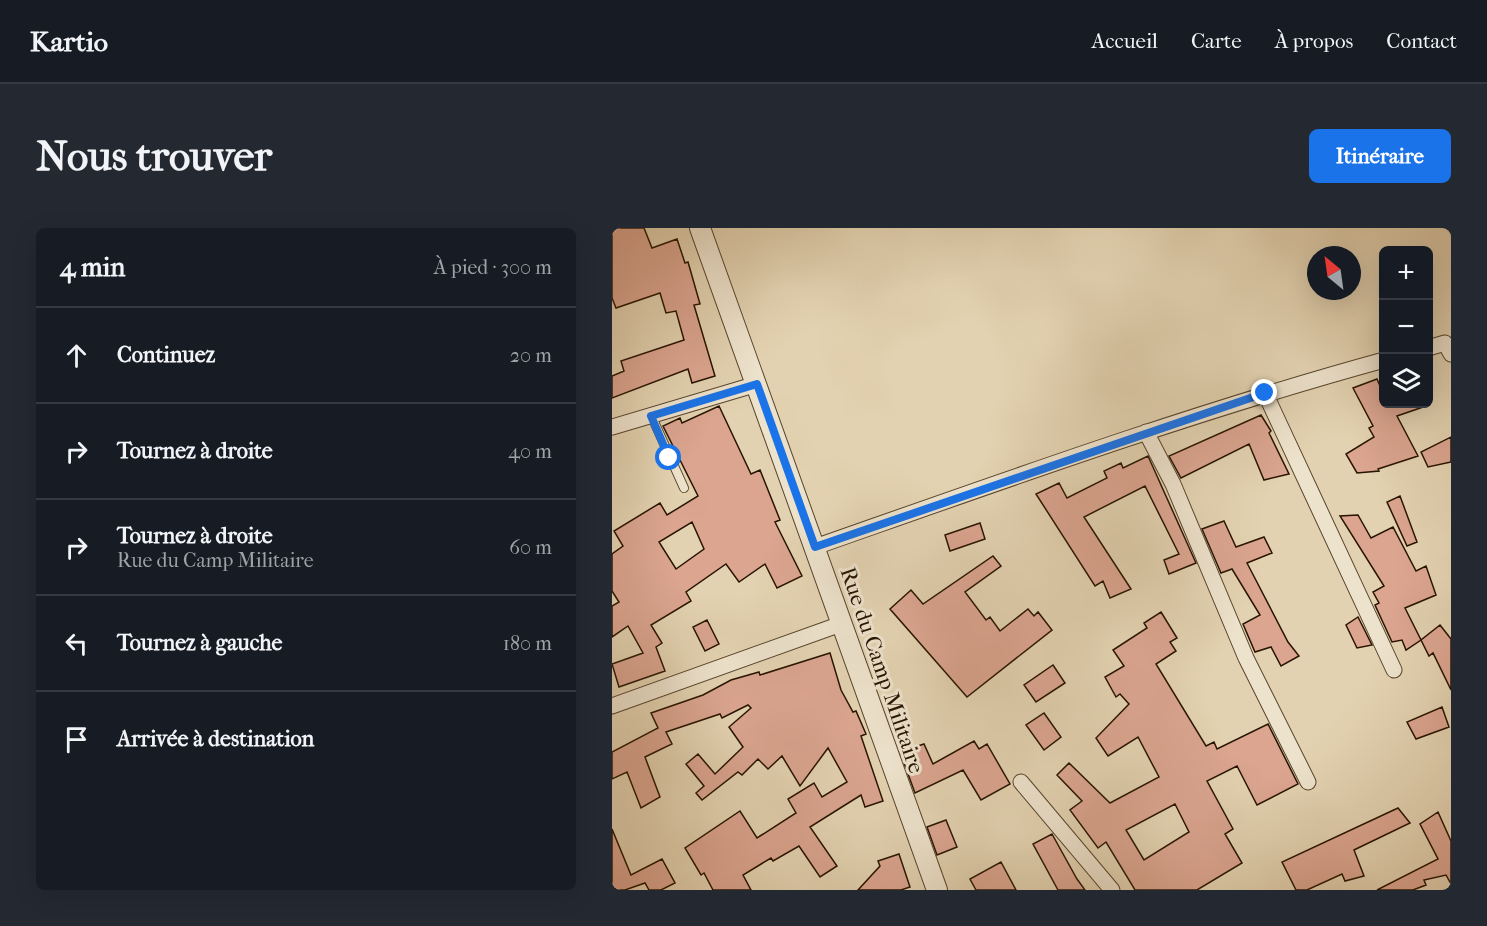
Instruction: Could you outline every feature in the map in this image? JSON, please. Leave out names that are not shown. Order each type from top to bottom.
[{"type":"street","name":"Rue du Camp Militaire","points":[[700,228],[936,890]]},
{"type":"street","points":[[1433,348],[1449,348]]},
{"type":"street","points":[[815,547],[1146,432],[1265,393],[1379,361]]},
{"type":"street","points":[[612,427],[757,384]]},
{"type":"street","points":[[1265,393],[1394,670]]},
{"type":"street","points":[[1146,432],[1173,484],[1246,658],[1308,782]]},
{"type":"street","points":[[612,706],[841,624]]},
{"type":"street","points":[[1021,782],[1112,890]]},
{"type":"lane","points":[[651,416],[684,488]]},
{"type":"building","points":[[612,228],[644,228],[652,248],[677,239],[685,263],[688,262],[700,304],[694,305],[715,376],[692,383],[688,369],[612,398],[612,376],[624,371],[621,361],[684,340],[676,311],[666,313],[660,293],[616,308],[612,298]]},
{"type":"building","points":[[1377,379],[1379,408],[1420,408],[1397,416],[1418,456],[1378,469],[1379,471],[1357,473],[1346,454],[1374,437],[1369,428],[1373,426],[1353,388]]},
{"type":"building","points":[[719,406],[751,474],[760,470],[780,520],[775,522],[802,576],[777,588],[765,564],[739,582],[726,564],[686,592],[691,601],[651,625],[662,643],[656,647],[665,671],[619,687],[612,664],[643,653],[628,626],[612,637],[612,606],[619,602],[612,591],[612,554],[623,546],[614,531],[660,503],[667,515],[698,496],[663,426],[680,418],[682,423]],"holes":[[[692,522],[704,549],[676,569],[659,542]]]},
{"type":"building","points":[[1261,415],[1271,431],[1269,433],[1289,474],[1264,480],[1249,444],[1181,478],[1169,456]]},
{"type":"building","points":[[1451,437],[1451,462],[1428,467],[1421,452]]},
{"type":"building","points":[[1148,456],[1196,563],[1169,574],[1164,560],[1179,554],[1145,486],[1084,517],[1131,589],[1110,598],[1103,581],[1095,586],[1036,494],[1059,483],[1067,498],[1107,478],[1104,471],[1121,463],[1123,468]]},
{"type":"building","points":[[1400,496],[1417,542],[1407,546],[1387,502]]},
{"type":"building","points":[[1358,515],[1371,538],[1393,527],[1416,571],[1426,566],[1436,595],[1405,608],[1421,640],[1406,650],[1402,640],[1392,642],[1375,605],[1379,603],[1373,592],[1384,586],[1340,516]]},
{"type":"building","points":[[1224,521],[1236,547],[1264,537],[1272,553],[1247,563],[1288,642],[1299,656],[1281,666],[1271,647],[1255,652],[1243,624],[1260,615],[1232,569],[1221,573],[1202,529]]},
{"type":"building","points":[[980,523],[985,539],[950,551],[945,535]]},
{"type":"building","points":[[993,556],[1001,566],[965,592],[986,620],[990,617],[1000,631],[1028,609],[1034,616],[1038,612],[1052,630],[967,697],[890,609],[911,590],[923,604]]},
{"type":"building","points":[[1161,612],[1177,638],[1170,642],[1176,651],[1156,664],[1206,746],[1214,742],[1217,749],[1268,724],[1298,784],[1257,805],[1237,766],[1207,781],[1233,829],[1225,834],[1242,863],[1197,890],[1135,890],[1106,842],[1098,848],[1070,810],[1082,801],[1057,775],[1069,763],[1110,803],[1159,777],[1138,737],[1108,756],[1096,738],[1129,704],[1120,694],[1116,697],[1105,677],[1124,666],[1113,650],[1147,628],[1144,623]],"holes":[[[1175,804],[1189,832],[1144,860],[1126,830]]]},
{"type":"building","points":[[1358,617],[1372,645],[1357,648],[1346,625]]},
{"type":"building","points":[[707,620],[719,644],[705,651],[693,627]]},
{"type":"building","points":[[1440,625],[1451,639],[1451,690],[1433,653],[1429,656],[1421,640]]},
{"type":"building","points":[[830,653],[841,690],[853,712],[856,711],[866,734],[861,736],[883,801],[865,807],[861,795],[810,827],[837,866],[820,877],[799,846],[773,861],[771,858],[743,875],[751,890],[713,890],[704,873],[701,875],[685,848],[740,811],[757,838],[796,813],[788,799],[814,783],[822,797],[847,782],[828,748],[800,786],[782,756],[768,769],[758,759],[742,775],[738,772],[702,800],[696,793],[704,786],[686,764],[698,754],[715,774],[743,747],[729,727],[751,708],[748,705],[722,718],[720,714],[666,732],[672,744],[645,757],[660,797],[641,808],[627,772],[612,779],[612,752],[658,728],[651,713],[703,695],[731,680],[759,672],[760,675]]},
{"type":"building","points":[[1053,665],[1065,683],[1036,702],[1024,685]]},
{"type":"building","points":[[1442,707],[1449,727],[1416,739],[1407,722]]},
{"type":"building","points":[[1044,713],[1061,737],[1044,750],[1026,725]]},
{"type":"building","points":[[974,741],[979,749],[987,744],[1010,784],[981,800],[963,770],[915,793],[900,752],[924,744],[933,764]]},
{"type":"building","points":[[1398,808],[1410,823],[1354,850],[1364,876],[1345,881],[1342,874],[1307,890],[1296,890],[1282,862]]},
{"type":"building","points":[[1438,812],[1451,841],[1451,884],[1446,875],[1424,880],[1426,885],[1413,890],[1377,890],[1438,859],[1420,824]]},
{"type":"building","points":[[946,820],[957,847],[937,855],[927,827]]},
{"type":"building","points":[[612,829],[631,875],[662,859],[675,883],[661,890],[649,890],[645,883],[625,890],[612,890]]},
{"type":"building","points":[[1052,834],[1085,890],[1058,890],[1033,844]]},
{"type":"building","points":[[899,854],[910,887],[901,890],[858,890],[880,866],[878,861]]},
{"type":"building","points":[[1001,862],[1016,890],[976,890],[970,879]]},
{"type":"route","points":[[669,458],[651,416],[757,384],[815,547],[1265,393]]}]
